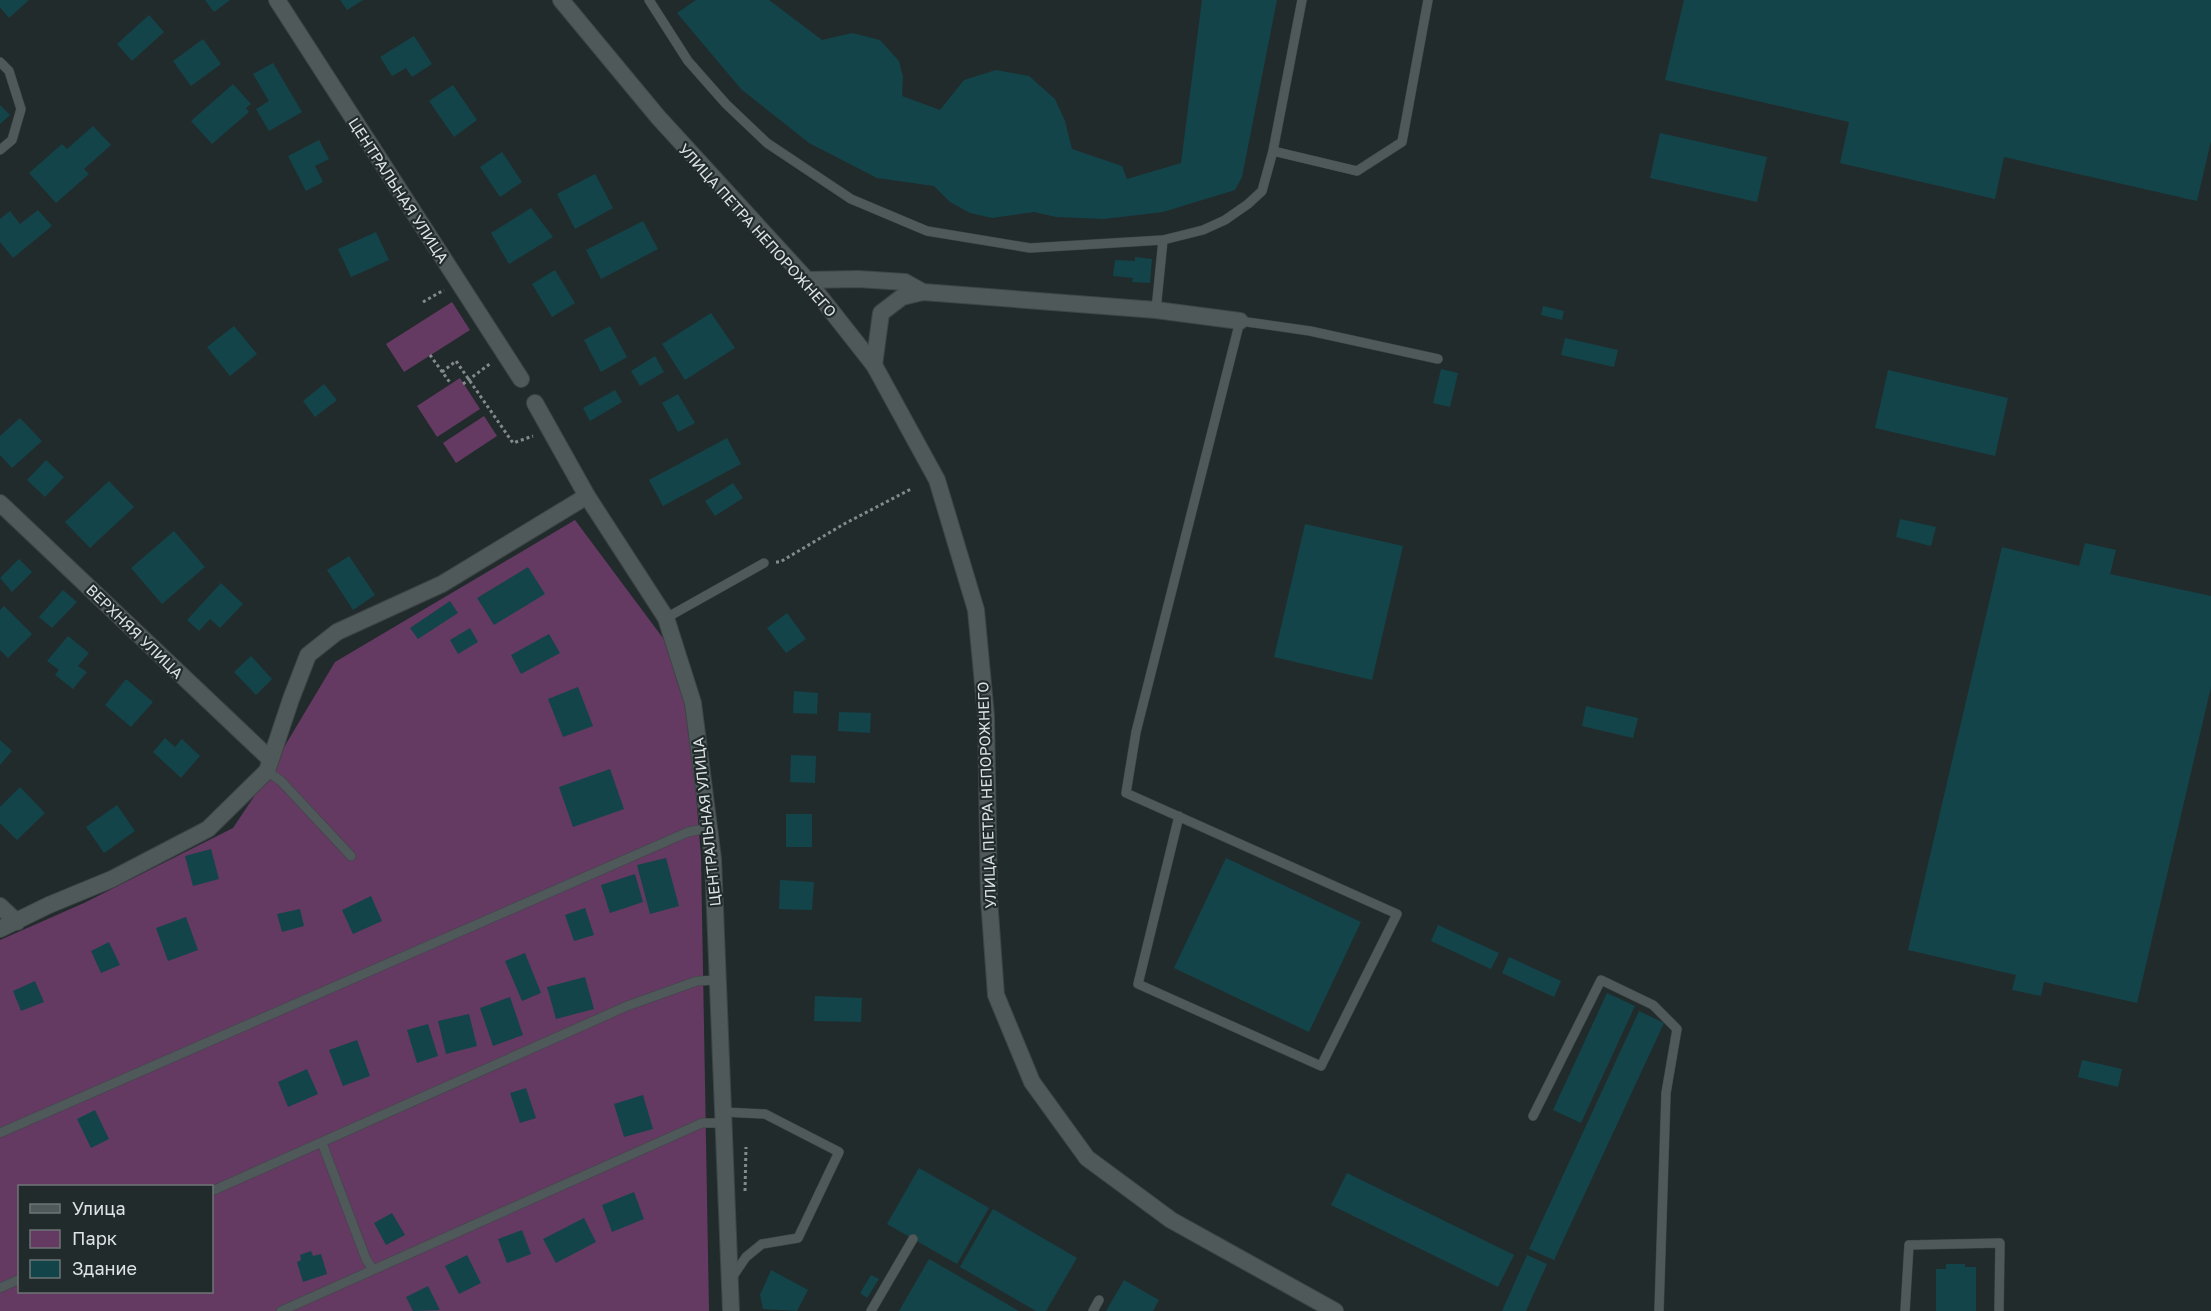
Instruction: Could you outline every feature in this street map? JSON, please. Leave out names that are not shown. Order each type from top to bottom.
[{"type":"street","name":"ЦЕНТРАЛЬНАЯ УЛИЦА","points":[[277,0],[521,379]]},
{"type":"street","name":"УЛИЦА ПЕТРА НЕПОРОЖНЕГО","points":[[561,0],[658,117],[807,280],[874,365],[937,480],[976,610],[986,716],[989,899],[996,995],[1032,1082],[1087,1158],[1171,1220],[1335,1311]]},
{"type":"street","points":[[807,280],[858,279],[905,282],[922,292]]},
{"type":"street","points":[[874,365],[881,313],[902,297],[922,292],[1156,310],[1240,321]]},
{"type":"street","name":"ЦЕНТРАЛЬНАЯ УЛИЦА","points":[[535,404],[587,496],[666,618],[693,703],[713,859],[731,1311]]},
{"type":"street","points":[[0,929],[49,905],[112,879],[208,830],[269,765],[308,655],[337,633],[442,584],[587,496]]},
{"type":"street","name":"ВЕРХНЯЯ УЛИЦА","points":[[0,503],[269,765]]},
{"type":"street","points":[[0,906],[17,922]]},
{"type":"lane","points":[[649,0],[688,61],[726,104],[767,143],[851,199],[927,231],[1030,248],[1163,240],[1203,230],[1225,220],[1263,191],[1302,0]]},
{"type":"lane","points":[[1273,151],[1357,171],[1402,142],[1428,0]]},
{"type":"lane","points":[[0,62],[9,71],[21,109],[12,140],[0,150]]},
{"type":"lane","points":[[1156,310],[1163,240]]},
{"type":"lane","points":[[1179,816],[1138,984],[1321,1066],[1397,914],[1179,816],[1126,793],[1136,732],[1240,321],[1311,331],[1438,359]]},
{"type":"lane","points":[[666,618],[764,563]]},
{"type":"lane","points":[[269,765],[351,856]]},
{"type":"lane","points":[[0,1133],[688,832],[709,828]]},
{"type":"lane","points":[[213,1191],[627,1006],[697,981],[718,980]]},
{"type":"lane","points":[[1533,1116],[1601,980],[1653,1005],[1677,1029],[1665,1093],[1659,1311]]},
{"type":"lane","points":[[281,1311],[702,1124],[723,1117],[765,1114],[838,1152],[798,1238],[762,1244],[746,1257],[729,1281]]},
{"type":"lane","points":[[322,1143],[366,1259],[374,1270]]},
{"type":"lane","points":[[871,1311],[913,1239]]},
{"type":"lane","points":[[1905,1311],[1909,1245],[2000,1243],[1999,1311]]},
{"type":"lane","points":[[0,1288],[18,1280]]},
{"type":"lane","points":[[1093,1311],[1099,1300]]},
{"type":"path","points":[[423,302],[459,282]]},
{"type":"path","points":[[463,384],[504,353]]},
{"type":"path","points":[[430,355],[451,384]]},
{"type":"path","points":[[442,372],[456,361],[513,443],[541,434]]},
{"type":"path","points":[[764,563],[780,562],[844,524],[911,489]]},
{"type":"path","points":[[745,1192],[746,1148]]},
{"type":"green space","points":[[452,302],[470,330],[404,372],[386,344]]},
{"type":"green space","points":[[460,378],[480,409],[437,437],[417,406]]},
{"type":"green space","points":[[484,416],[497,436],[456,463],[443,443]]},
{"type":"green space","points":[[575,520],[686,669],[701,857],[709,1311],[0,1311],[0,940],[84,903],[233,828],[335,662]]},
{"type":"building","points":[[0,0],[29,0],[9,18],[0,7]]},
{"type":"building","points":[[205,0],[230,0],[214,12]]},
{"type":"building","points":[[340,0],[363,0],[347,10]]},
{"type":"building","points":[[696,0],[769,0],[822,40],[852,33],[880,40],[899,61],[903,77],[902,96],[940,110],[964,80],[996,70],[1029,76],[1055,99],[1065,121],[1072,149],[1122,166],[1127,179],[1181,163],[1202,0],[1277,0],[1242,177],[1235,190],[1163,212],[1104,219],[1056,217],[1034,212],[992,218],[970,213],[950,202],[934,186],[877,178],[809,143],[741,89],[677,13]]},
{"type":"building","points":[[1684,0],[2211,0],[2211,141],[2197,201],[2004,157],[1995,199],[1840,163],[1849,122],[1665,80]]},
{"type":"building","points":[[149,15],[164,32],[132,61],[117,44]]},
{"type":"building","points":[[414,36],[432,64],[412,77],[406,68],[392,76],[380,57]]},
{"type":"building","points":[[203,39],[221,64],[191,86],[173,61]]},
{"type":"building","points":[[273,63],[302,112],[269,131],[256,109],[269,101],[253,74]]},
{"type":"building","points":[[233,84],[251,104],[246,108],[249,112],[212,144],[191,121]]},
{"type":"building","points":[[453,85],[477,120],[454,137],[429,101]]},
{"type":"building","points":[[0,105],[10,115],[0,124]]},
{"type":"building","points":[[93,126],[111,145],[84,169],[89,174],[56,203],[29,173],[62,144],[67,149]]},
{"type":"building","points":[[1660,133],[1767,157],[1757,202],[1650,178]]},
{"type":"building","points":[[319,140],[329,159],[315,166],[323,182],[306,191],[288,156]]},
{"type":"building","points":[[502,152],[522,182],[500,197],[480,167]]},
{"type":"building","points":[[595,174],[613,208],[575,229],[557,194]]},
{"type":"building","points":[[531,208],[553,237],[509,264],[491,233]]},
{"type":"building","points":[[38,210],[52,226],[13,258],[0,242],[0,219],[10,211],[20,224]]},
{"type":"building","points":[[643,221],[658,249],[601,279],[586,250]]},
{"type":"building","points":[[376,232],[389,260],[351,277],[338,249]]},
{"type":"building","points":[[1135,257],[1152,259],[1150,283],[1132,282],[1133,278],[1113,276],[1115,260],[1135,261]]},
{"type":"building","points":[[555,270],[575,303],[552,317],[532,284]]},
{"type":"building","points":[[1543,306],[1564,311],[1562,320],[1541,315]]},
{"type":"building","points":[[711,313],[735,348],[685,380],[662,344]]},
{"type":"building","points":[[234,326],[257,354],[230,376],[207,347]]},
{"type":"building","points":[[610,326],[627,357],[601,372],[584,340]]},
{"type":"building","points":[[1565,338],[1618,350],[1614,367],[1561,355]]},
{"type":"building","points":[[655,356],[664,372],[640,386],[631,371]]},
{"type":"building","points":[[1441,369],[1458,373],[1450,407],[1433,403]]},
{"type":"building","points":[[1888,370],[2008,398],[1995,456],[1875,428]]},
{"type":"building","points":[[324,384],[337,400],[315,417],[303,401]]},
{"type":"building","points":[[615,390],[622,402],[590,421],[583,408]]},
{"type":"building","points":[[678,394],[695,423],[678,432],[662,403]]},
{"type":"building","points":[[20,418],[42,441],[12,468],[0,455],[0,436]]},
{"type":"building","points":[[727,438],[741,464],[663,506],[649,480]]},
{"type":"building","points":[[46,460],[64,477],[45,497],[27,480]]},
{"type":"building","points":[[109,481],[134,507],[90,548],[65,522]]},
{"type":"building","points":[[733,483],[743,498],[715,516],[705,501]]},
{"type":"building","points":[[1900,519],[1936,527],[1931,546],[1896,537]]},
{"type":"building","points":[[1305,524],[1403,546],[1372,680],[1274,657]]},
{"type":"building","points":[[174,531],[205,567],[162,604],[131,568]]},
{"type":"building","points":[[2085,543],[2116,550],[2110,574],[2211,596],[2211,687],[2137,1003],[2044,982],[2041,996],[2012,990],[2016,975],[1908,950],[2002,547],[2079,566]]},
{"type":"building","points":[[349,556],[375,595],[353,610],[327,570]]},
{"type":"building","points":[[19,559],[32,572],[12,592],[0,578]]},
{"type":"building","points":[[528,567],[545,594],[494,625],[477,598]]},
{"type":"building","points":[[221,583],[243,604],[220,628],[210,619],[199,631],[187,620]]},
{"type":"building","points":[[63,590],[77,602],[52,628],[39,617]]},
{"type":"building","points":[[450,601],[458,613],[418,639],[410,628]]},
{"type":"building","points":[[4,606],[32,634],[8,658],[0,650],[0,610]]},
{"type":"building","points":[[787,613],[806,639],[786,653],[767,628]]},
{"type":"building","points":[[470,628],[478,642],[458,654],[450,640]]},
{"type":"building","points":[[549,634],[560,653],[521,674],[511,655]]},
{"type":"building","points":[[68,636],[89,653],[78,666],[87,672],[73,689],[55,675],[59,670],[47,661]]},
{"type":"building","points":[[251,656],[272,679],[256,695],[234,672]]},
{"type":"building","points":[[126,679],[153,702],[131,727],[105,705]]},
{"type":"building","points":[[578,687],[593,726],[563,737],[548,699]]},
{"type":"building","points":[[794,691],[818,693],[817,714],[793,713]]},
{"type":"building","points":[[1586,706],[1638,718],[1633,738],[1582,726]]},
{"type":"building","points":[[839,712],[871,713],[870,733],[838,731]]},
{"type":"building","points":[[165,738],[175,747],[182,739],[200,756],[181,778],[153,752]]},
{"type":"building","points":[[0,740],[12,751],[0,765]]},
{"type":"building","points":[[791,755],[816,756],[815,783],[790,782]]},
{"type":"building","points":[[610,769],[624,809],[573,827],[559,787]]},
{"type":"building","points":[[20,787],[45,813],[17,840],[0,823],[0,807]]},
{"type":"building","points":[[117,805],[135,831],[104,853],[86,827]]},
{"type":"building","points":[[786,814],[812,814],[812,847],[786,847]]},
{"type":"building","points":[[211,849],[219,879],[193,886],[185,856]]},
{"type":"building","points":[[666,858],[679,906],[650,914],[637,865]]},
{"type":"building","points":[[1226,858],[1361,922],[1309,1032],[1174,968]]},
{"type":"building","points":[[635,874],[643,902],[610,913],[601,885]]},
{"type":"building","points":[[780,880],[814,882],[812,910],[779,909]]},
{"type":"building","points":[[371,896],[382,921],[353,934],[342,910]]},
{"type":"building","points":[[585,908],[594,935],[574,941],[565,915]]},
{"type":"building","points":[[300,909],[304,926],[282,932],[277,914]]},
{"type":"building","points":[[186,917],[198,950],[168,961],[156,928]]},
{"type":"building","points":[[1438,925],[1499,953],[1491,969],[1431,941]]},
{"type":"building","points":[[109,942],[120,965],[101,973],[91,951]]},
{"type":"building","points":[[525,953],[541,993],[522,1001],[505,961]]},
{"type":"building","points":[[1509,957],[1561,981],[1554,997],[1502,973]]},
{"type":"building","points":[[585,977],[594,1009],[556,1019],[547,987]]},
{"type":"building","points":[[35,981],[44,1002],[21,1011],[13,991]]},
{"type":"building","points":[[1607,993],[1635,1006],[1581,1123],[1553,1110]]},
{"type":"building","points":[[815,996],[862,998],[861,1022],[814,1021]]},
{"type":"building","points":[[510,997],[523,1035],[493,1046],[480,1008]]},
{"type":"building","points":[[1639,1011],[1664,1023],[1554,1260],[1529,1249]]},
{"type":"building","points":[[469,1014],[477,1046],[446,1054],[438,1021]]},
{"type":"building","points":[[428,1024],[438,1056],[417,1063],[407,1030]]},
{"type":"building","points":[[357,1040],[370,1076],[343,1086],[329,1050]]},
{"type":"building","points":[[2082,1060],[2122,1069],[2118,1087],[2078,1077]]},
{"type":"building","points":[[307,1069],[318,1094],[288,1107],[278,1082]]},
{"type":"building","points":[[526,1088],[536,1118],[520,1123],[510,1093]]},
{"type":"building","points":[[643,1095],[653,1129],[624,1137],[614,1104]]},
{"type":"building","points":[[95,1110],[109,1139],[91,1148],[77,1119]]},
{"type":"building","points":[[919,1168],[989,1208],[957,1264],[887,1224]]},
{"type":"building","points":[[1347,1173],[1514,1255],[1498,1287],[1331,1205]]},
{"type":"building","points":[[634,1192],[644,1219],[612,1232],[602,1205]]},
{"type":"building","points":[[993,1209],[1077,1258],[1046,1311],[1036,1311],[960,1267]]},
{"type":"building","points":[[392,1213],[405,1235],[386,1245],[374,1223]]},
{"type":"building","points":[[584,1218],[596,1242],[556,1263],[543,1239]]},
{"type":"building","points":[[522,1230],[531,1254],[507,1263],[498,1239]]},
{"type":"building","points":[[311,1251],[313,1256],[321,1254],[327,1274],[303,1282],[297,1262],[301,1260],[300,1255]]},
{"type":"building","points":[[467,1255],[481,1283],[459,1294],[445,1266]]},
{"type":"building","points":[[1527,1255],[1547,1264],[1526,1311],[1502,1311]]},
{"type":"building","points":[[929,1259],[1019,1311],[899,1311]]},
{"type":"building","points":[[1946,1264],[1965,1264],[1965,1267],[1976,1267],[1976,1311],[1936,1311],[1936,1269],[1946,1269]]},
{"type":"building","points":[[771,1270],[808,1290],[797,1311],[763,1309],[760,1295]]},
{"type":"building","points":[[871,1275],[879,1279],[867,1298],[860,1293]]},
{"type":"building","points":[[1124,1280],[1159,1300],[1153,1311],[1106,1311]]},
{"type":"building","points":[[428,1286],[440,1310],[413,1311],[406,1297]]}]
